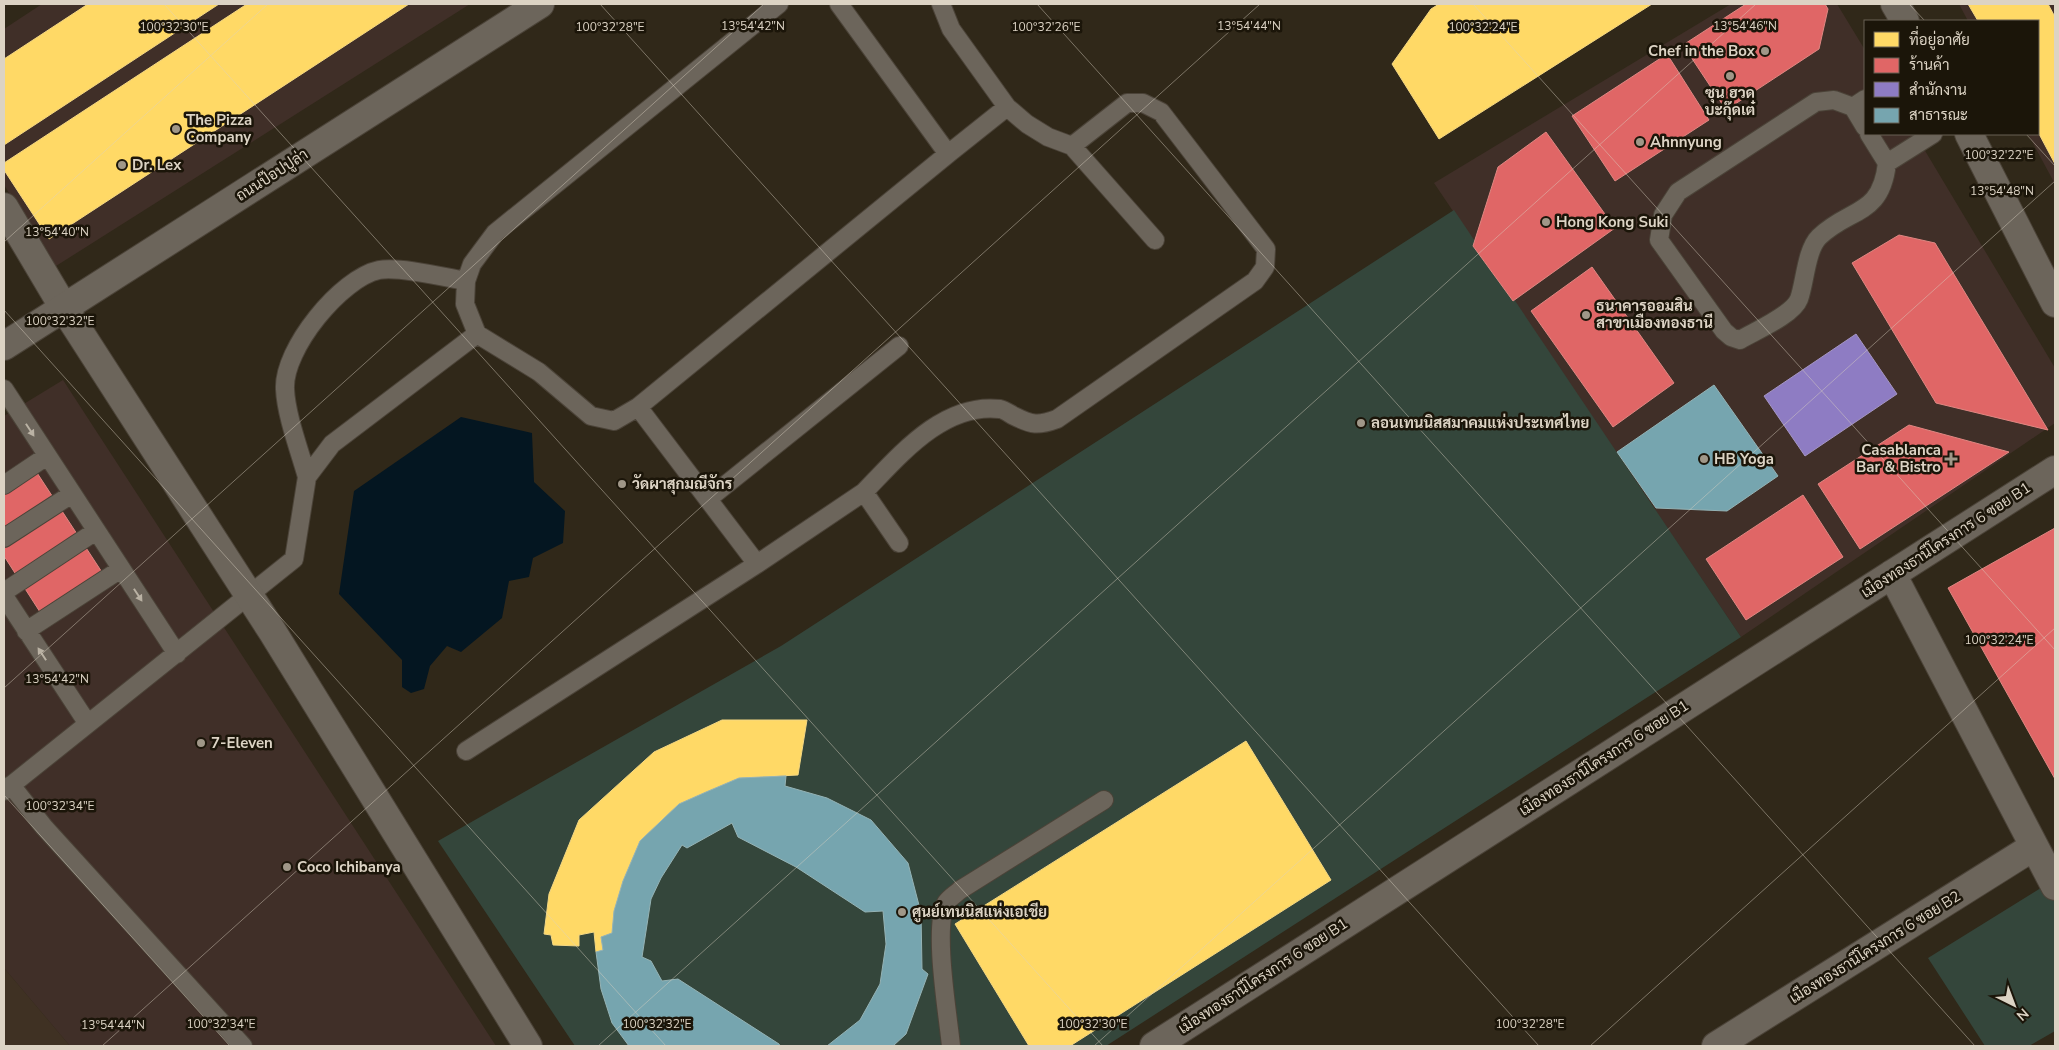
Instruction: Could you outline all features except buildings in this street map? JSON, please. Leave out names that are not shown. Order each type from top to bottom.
[{"type":"street","name":"ถนนป๊อปปูล่า","points":[[4,346],[540,4]]},
{"type":"street","points":[[1894,4],[1904,20]]},
{"type":"street","points":[[1970,135],[2055,304]]},
{"type":"street","points":[[4,207],[64,308],[249,594],[528,1046]]},
{"type":"street","name":"เมืองทองธานีโครงการ 6 ซอย B1","points":[[1154,1046],[2055,470]]},
{"type":"street","points":[[1892,574],[2055,886]]},
{"type":"street","name":"เมืองทองธานีโครงการ 6 ซอย B2","points":[[1716,1046],[2033,847]]},
{"type":"lane","points":[[779,4],[495,233],[472,264],[466,280],[465,304],[477,334],[539,372],[591,416],[614,421],[638,407],[1007,107]]},
{"type":"lane","points":[[839,4],[948,154]]},
{"type":"lane","points":[[941,4],[951,29],[1007,107],[1027,124],[1048,137],[1072,146],[1155,240]]},
{"type":"lane","points":[[1864,123],[1859,103],[1834,100],[1816,102],[1678,192],[1663,215],[1659,240],[1724,331],[1731,337],[1740,340],[1790,311],[1799,300],[1806,267],[1818,238],[1877,198],[1886,180],[1887,163],[1870,135]]},
{"type":"lane","points":[[466,751],[757,564],[864,492],[930,428],[974,409],[1002,410],[1026,422],[1041,425],[1057,418],[1255,281],[1265,267],[1266,249],[1161,112],[1143,103],[1127,103],[1072,146]]},
{"type":"lane","points":[[1887,163],[1931,135]]},
{"type":"lane","points":[[243,1046],[7,788],[294,559],[307,478],[285,388],[293,355],[316,316],[358,278],[380,270],[466,280]]},
{"type":"lane","points":[[307,478],[332,444],[477,334]]},
{"type":"lane","points":[[708,499],[899,346]]},
{"type":"lane","points":[[4,389],[177,654]]},
{"type":"lane","points":[[638,407],[757,564]]},
{"type":"lane","points":[[4,485],[47,456]]},
{"type":"lane","points":[[864,492],[899,543]]},
{"type":"lane","points":[[4,538],[72,494]]},
{"type":"lane","points":[[4,592],[96,531]]},
{"type":"lane","points":[[26,630],[120,569]]},
{"type":"lane","points":[[4,596],[88,724]]},
{"type":"lane","points":[[951,1046],[942,949],[942,919],[946,902],[960,890],[1104,800]]},
{"type":"shaded area","points":[[42,4],[470,4],[56,266],[4,185],[4,29]]},
{"type":"shaded area","points":[[1731,4],[1837,4],[1864,48],[1864,135],[1916,135],[2055,368],[2055,423],[1741,637],[1434,183]]},
{"type":"shaded area","points":[[1959,4],[2055,4],[2055,184],[2029,135],[2039,135],[2039,20],[1967,20]]},
{"type":"shaded area","points":[[63,380],[496,1046],[70,1046],[4,968],[4,416]]},
{"type":"shaded area","points":[[4,968],[70,1046],[4,1046]]},
{"type":"green space","name":"ลอนเทนนิสสมาคมแห่งประเทศไทย","points":[[1454,210],[1741,637],[1106,1046],[575,1046],[438,841],[781,646]]},
{"type":"green space","points":[[2052,881],[2055,886],[2055,1031],[2029,1046],[1985,1046],[1928,958]]},
{"type":"water","points":[[461,417],[532,433],[534,482],[565,511],[563,543],[533,558],[529,577],[509,581],[502,618],[461,652],[447,646],[430,666],[424,689],[411,693],[402,687],[402,660],[339,594],[354,491]]},
{"type":"place","name":"Chef in the Box","points":[[1765,51]]},
{"type":"place","name":"ซุน ฮวด บะกุ๊ดเต๋","points":[[1730,76]]},
{"type":"place","name":"The Pizza Company","points":[[176,129]]},
{"type":"place","name":"Ahnnyung","points":[[1640,142]]},
{"type":"place","name":"Dr. Lex","points":[[122,165]]},
{"type":"place","name":"Hong Kong Suki","points":[[1546,222]]},
{"type":"place","name":"ธนาคารออมสิน สาขาเมืองทองธานี","points":[[1586,315]]},
{"type":"place","name":"ลอนเทนนิสสมาคมแห่งประเทศไทย","points":[[1361,423]]},
{"type":"place","name":"HB Yoga","points":[[1704,459]]},
{"type":"place","name":"Casablanca Bar & Bistro","points":[[1951,459]]},
{"type":"place","name":"วัดผาสุกมณีจักร","points":[[622,484]]},
{"type":"place","name":"7-Eleven","points":[[201,743]]},
{"type":"place","name":"Coco Ichibanya","points":[[287,867]]},
{"type":"place","name":"ศูนย์เทนนิสแห่งเอเชีย","points":[[902,912]]}]
